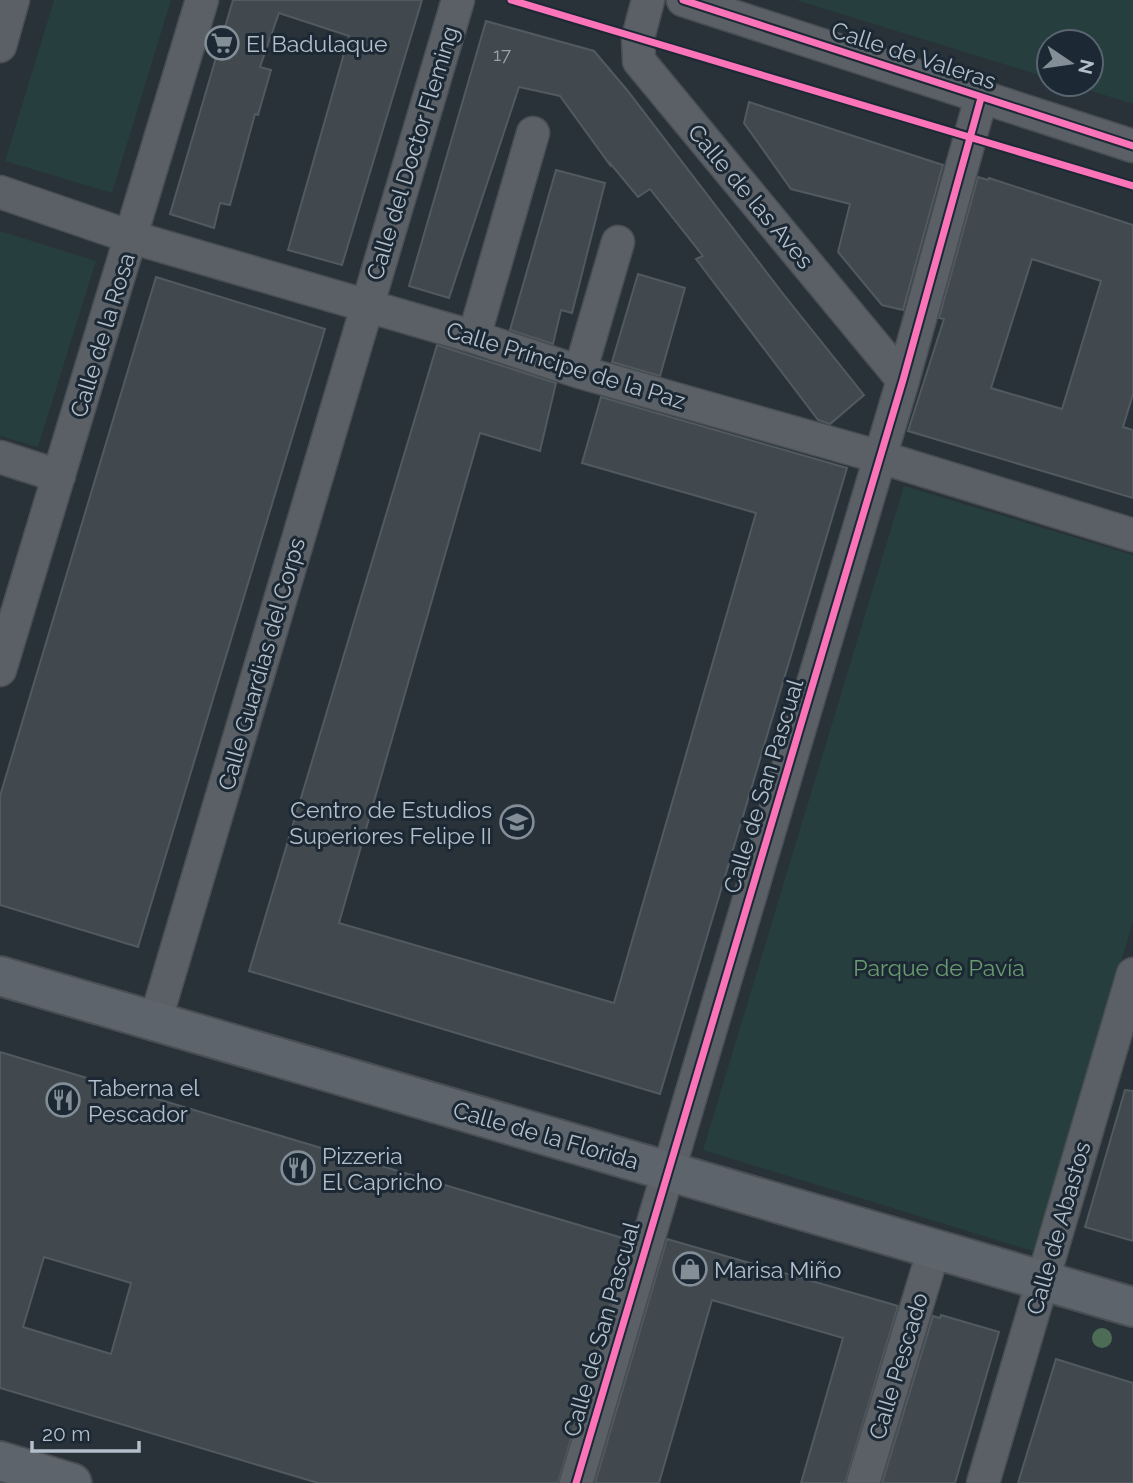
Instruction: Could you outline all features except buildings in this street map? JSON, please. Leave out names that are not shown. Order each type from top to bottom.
[{"type":"main road","name":"Calle de la Florida","points":[[0,976],[1133,1307]]},
{"type":"main road","points":[[0,1461],[72,1483]]},
{"type":"street","points":[[0,46],[13,0]]},
{"type":"street","name":"Calle de la Rosa","points":[[0,670],[202,0]]},
{"type":"street","name":"Calle del Doctor Fleming","points":[[366,306],[458,0]]},
{"type":"street","name":"Calle de las Aves","points":[[648,0],[638,38],[639,61],[903,380]]},
{"type":"street","name":"Calle de Valeras","points":[[683,0],[744,9],[981,97],[1133,146]]},
{"type":"street","name":"Calle de San Pascual","points":[[576,1483],[903,380],[981,97]]},
{"type":"street","points":[[474,337],[533,133]]},
{"type":"street","name":"Calle Príncipe de la Paz","points":[[0,192],[131,237],[474,337],[580,372],[880,457],[1133,535]]},
{"type":"street","points":[[580,372],[618,242]]},
{"type":"street","name":"Calle Guardias del Corps","points":[[155,1023],[366,306]]},
{"type":"street","points":[[0,457],[59,475]]},
{"type":"street","name":"Calle de Abastos","points":[[983,1483],[1133,974]]},
{"type":"street","name":"Calle Pescado","points":[[863,1483],[934,1249]]},
{"type":"green space","points":[[54,0],[171,0],[112,193],[5,161]]},
{"type":"green space","points":[[796,0],[1133,0],[1133,104],[1105,95],[1105,28],[1035,28],[1035,74]]},
{"type":"green space","points":[[0,231],[96,261],[38,447],[0,436]]},
{"type":"green space","name":"Parque de Pavía","points":[[904,486],[1133,555],[1133,922],[1033,1251],[703,1150]]},
{"type":"cycle path","points":[[511,0],[1133,186]]},
{"type":"cycle path","points":[[683,0],[1133,146]]},
{"type":"cycle path","points":[[576,1483],[903,380],[981,98]]},
{"type":"place","name":"El Badulaque","points":[[222,43]]},
{"type":"place","name":"Centro de Estudios Superiores Felipe II","points":[[517,822]]},
{"type":"place","name":"Taberna el Pescador","points":[[63,1100]]},
{"type":"place","name":"Pizzeria El Capricho","points":[[298,1168]]},
{"type":"place","name":"Marisa Miño","points":[[690,1269]]}]
